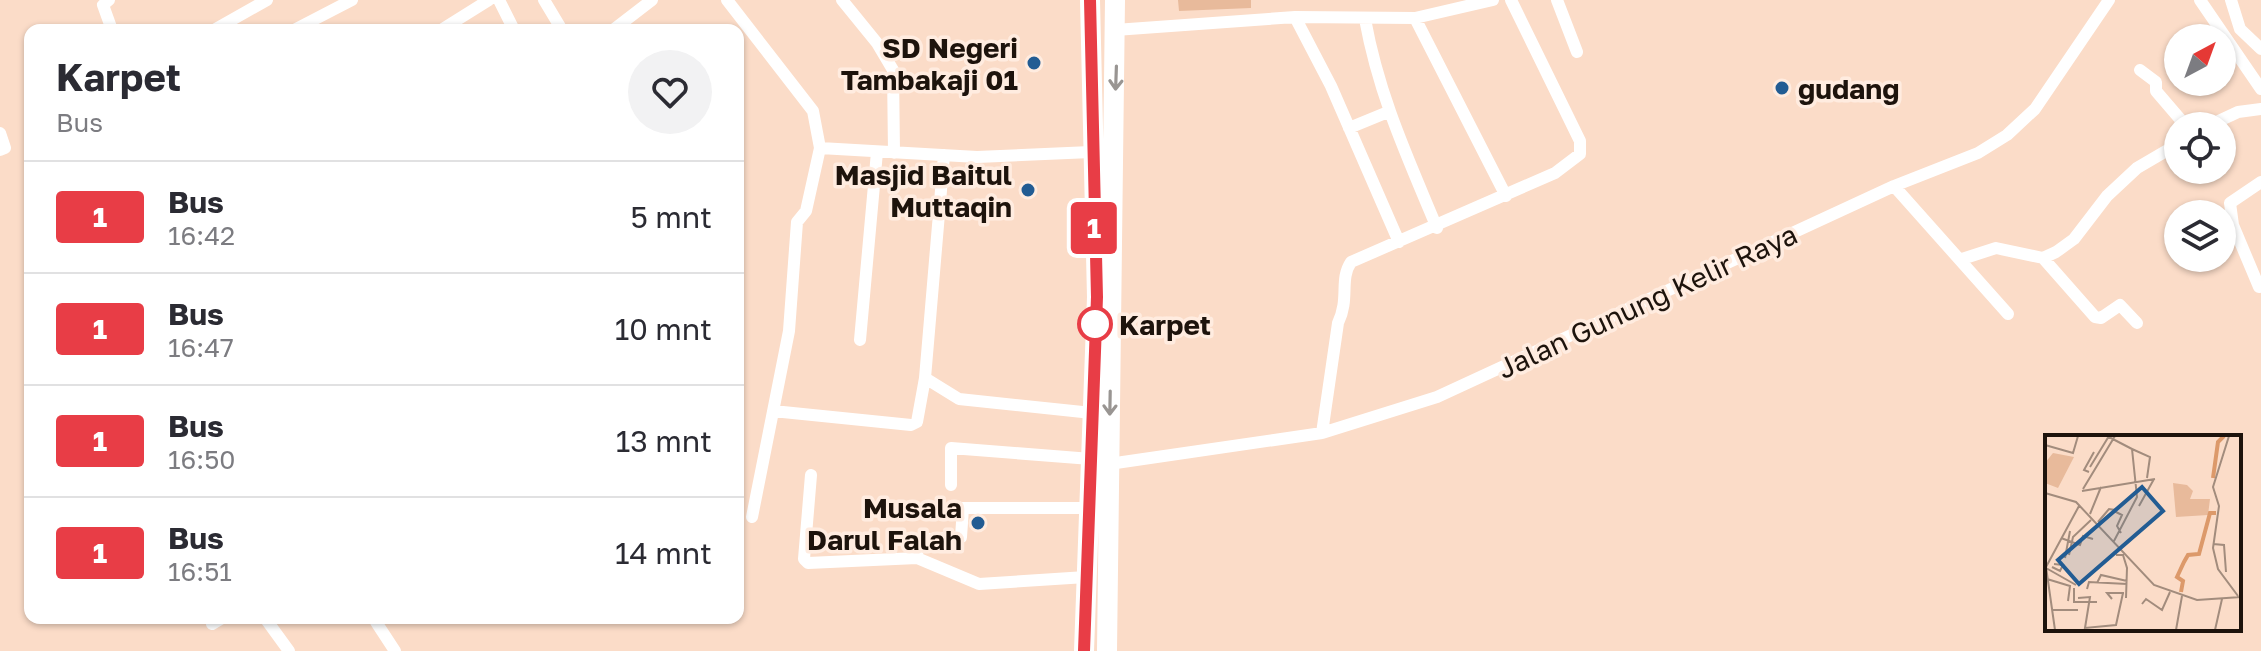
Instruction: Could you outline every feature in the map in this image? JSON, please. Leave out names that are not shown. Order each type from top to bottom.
[{"type":"highway","points":[[1084,651],[1090,508],[1100,462],[1092,413],[1097,297],[1091,152],[1090,0]]},
{"type":"highway","points":[[1107,651],[1100,462],[1115,0]]},
{"type":"street","points":[[109,0],[103,5],[103,12],[109,24]]},
{"type":"street","points":[[225,24],[267,0]]},
{"type":"street","points":[[306,24],[352,0]]},
{"type":"street","points":[[451,24],[489,0]]},
{"type":"street","points":[[499,0],[511,24]]},
{"type":"street","points":[[544,0],[558,24]]},
{"type":"street","points":[[621,24],[652,0]]},
{"type":"street","points":[[727,0],[813,111],[820,148],[806,211],[797,222],[798,249],[789,331],[752,517]]},
{"type":"street","points":[[842,0],[877,43],[893,70],[894,153]]},
{"type":"street","points":[[1115,30],[1295,17],[1415,18],[1493,0]]},
{"type":"street","points":[[1322,433],[1338,323],[1346,307],[1346,270],[1355,260],[1437,228],[1555,173],[1577,158],[1581,149],[1511,0]]},
{"type":"street","points":[[1557,0],[1577,52]]},
{"type":"street","name":"Jalan Gunung Kelir Raya","points":[[951,485],[951,448],[1100,462],[1322,433],[1437,397],[1492,374],[1894,186],[1978,153],[2007,135],[2035,109],[2055,84],[2109,0]]},
{"type":"street","points":[[2200,0],[2261,89]]},
{"type":"street","points":[[2231,0],[2240,29],[2261,49]]},
{"type":"street","points":[[1295,17],[1349,128],[1399,242]]},
{"type":"street","points":[[1415,18],[1506,196]]},
{"type":"street","points":[[1365,19],[1376,75],[1388,112],[1437,228]]},
{"type":"street","points":[[2140,70],[2156,82],[2156,91],[2174,112]]},
{"type":"street","points":[[2236,113],[2261,109]]},
{"type":"street","points":[[1349,128],[1388,112]]},
{"type":"street","points":[[0,133],[5,148],[0,150]]},
{"type":"street","points":[[820,148],[977,157],[1091,152]]},
{"type":"street","points":[[860,340],[877,152]]},
{"type":"street","points":[[2043,258],[2074,239],[2107,196],[2137,168],[2164,152]]},
{"type":"street","points":[[773,411],[911,425],[918,419],[925,378],[944,155]]},
{"type":"street","points":[[2259,287],[2233,225],[2230,203],[2261,182]]},
{"type":"street","points":[[1894,186],[2008,314]]},
{"type":"street","points":[[1962,259],[1996,248],[2043,258],[2095,317],[2101,318],[2120,305],[2137,323]]},
{"type":"street","points":[[925,378],[954,396],[1092,413]]},
{"type":"street","points":[[811,475],[807,563],[917,558],[979,584],[1086,577]]},
{"type":"street","points":[[917,558],[919,539],[961,537],[963,508],[1090,508]]},
{"type":"street","points":[[269,624],[289,651]]},
{"type":"street","points":[[377,624],[395,651]]},
{"type":"shaded area","points":[[1178,0],[1251,0],[1251,8],[1179,11]]},
{"type":"bus line","name":"1","points":[[1084,651],[1097,297],[1091,152],[1090,0]]},
{"type":"place","name":"SD Negeri Tambakaji 01","points":[[1034,63]]},
{"type":"place","name":"gudang","points":[[1782,88]]},
{"type":"place","name":"Masjid Baitul Muttaqin","points":[[1028,190]]},
{"type":"place","name":"Karpet","points":[[1095,324]]},
{"type":"place","name":"Musala Darul Falah","points":[[978,523]]}]
